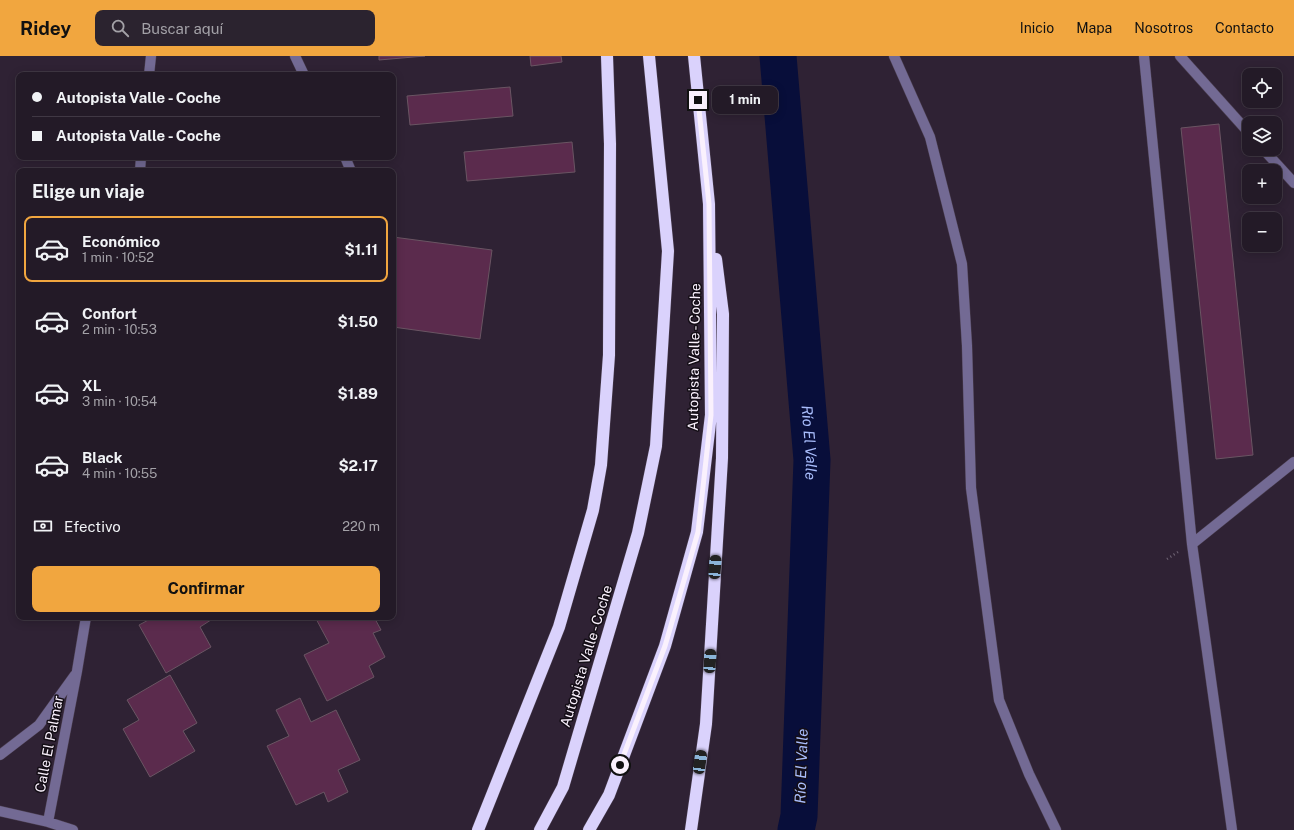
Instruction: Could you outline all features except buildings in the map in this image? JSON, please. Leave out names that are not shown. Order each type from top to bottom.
[{"type":"highway","points":[[478,830],[518,725],[559,627],[593,510],[601,465],[609,355],[610,144],[607,56]]},
{"type":"highway","name":"Autopista Valle - Coche","points":[[540,830],[563,787],[638,533],[656,446],[668,251],[649,56]]},
{"type":"highway","name":"Autopista Valle - Coche","points":[[589,830],[609,795],[665,646],[698,532],[711,415],[709,204],[694,56]]},
{"type":"highway","points":[[691,830],[706,724],[722,458],[723,314],[709,204]]},
{"type":"street","points":[[149,72],[151,56]]},
{"type":"street","points":[[295,56],[303,72]]},
{"type":"street","points":[[894,56],[930,137],[962,264],[967,346],[971,488],[999,700],[1029,774],[1056,830]]},
{"type":"street","points":[[1144,56],[1192,544],[1232,830]]},
{"type":"street","points":[[1180,56],[1242,125]]},
{"type":"street","points":[[1269,156],[1294,183]]},
{"type":"street","points":[[1192,544],[1294,462]]},
{"type":"street","name":"Calle El Palmar","points":[[48,822],[86,620]]},
{"type":"street","name":"Calle El Palmar","points":[[0,755],[39,725],[77,671]]},
{"type":"street","points":[[0,811],[48,822],[73,830]]},
{"type":"waterway","name":"Río El Valle","points":[[778,56],[812,460],[799,816],[796,830]]},
{"type":"route","points":[[620,765],[665,646],[698,532],[711,415],[709,204],[698,100]]}]
